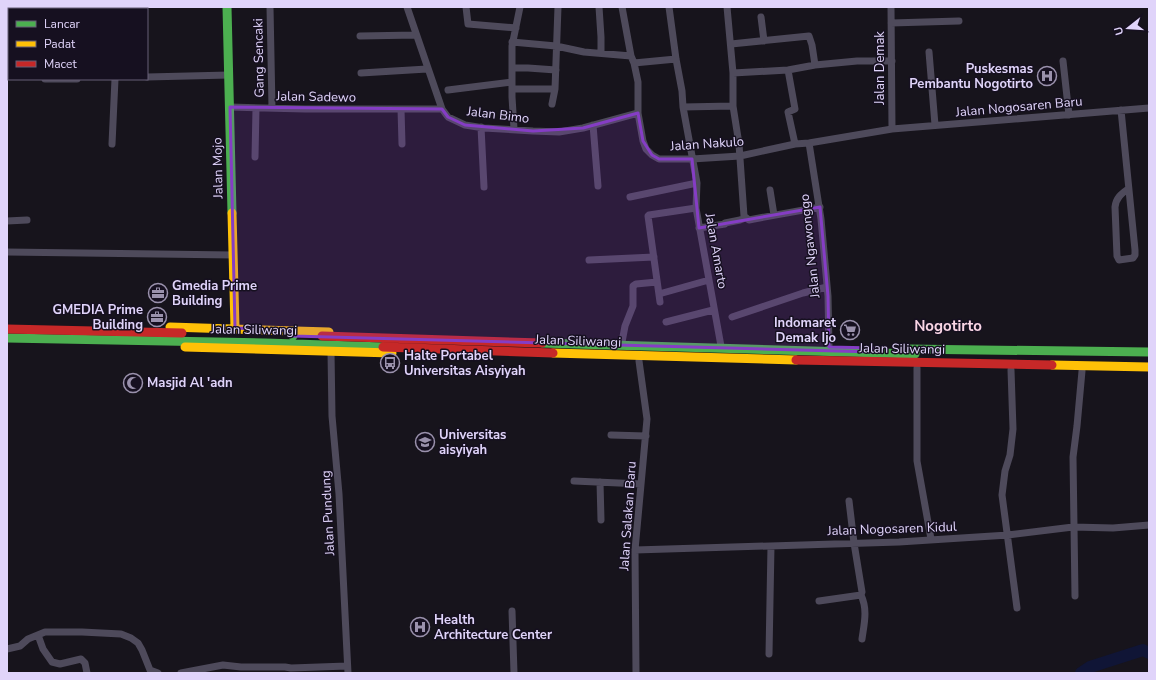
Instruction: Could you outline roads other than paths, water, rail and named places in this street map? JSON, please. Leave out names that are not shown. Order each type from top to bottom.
[{"type":"main road","name":"Jalan Mojo","points":[[228,7],[235,328]]},
{"type":"main road","points":[[7,324],[235,328],[293,333],[509,337],[721,346],[829,347],[876,350],[1149,352]]},
{"type":"main road","name":"Jalan Siliwangi","points":[[7,329],[293,333],[876,350],[946,359],[1149,366]]},
{"type":"main road","name":"Jalan Siliwangi","points":[[7,338],[693,361],[876,365],[946,359]]},
{"type":"main road","points":[[7,343],[266,346],[331,352],[550,357],[639,361],[693,361]]},
{"type":"main road","name":"Jalan Siliwangi","points":[[968,360],[1149,358]]},
{"type":"main road","points":[[876,365],[917,368],[1149,372]]},
{"type":"street","name":"Gang Sencaki","points":[[270,7],[272,108]]},
{"type":"street","name":"Jalan Bimo","points":[[406,7],[442,109],[448,117],[456,121],[465,125],[481,127],[514,129],[521,131],[559,132],[582,128],[638,113]]},
{"type":"street","points":[[466,7],[467,22],[471,25],[516,28]]},
{"type":"street","points":[[514,129],[512,42],[520,7]]},
{"type":"street","points":[[552,104],[555,89],[558,7]]},
{"type":"street","points":[[599,7],[601,53]]},
{"type":"street","name":"Jalan Nakulo","points":[[622,7],[638,82],[638,113],[643,141],[646,149],[659,159],[692,159],[740,156],[795,144],[892,129]]},
{"type":"street","name":"Jalan Amarto","points":[[669,7],[682,91],[683,107],[697,183],[696,208],[699,228],[713,310],[721,346]]},
{"type":"street","points":[[727,7],[733,73],[733,106],[740,156],[743,213],[745,218]]},
{"type":"street","name":"Jalan Demak","points":[[891,7],[892,129]]},
{"type":"street","points":[[761,17],[764,41]]},
{"type":"street","points":[[892,23],[959,21]]},
{"type":"street","points":[[360,36],[416,35]]},
{"type":"street","points":[[731,44],[809,36],[815,65]]},
{"type":"street","points":[[512,42],[556,46],[632,59],[676,58]]},
{"type":"street","points":[[929,52],[935,126]]},
{"type":"street","points":[[733,73],[788,70],[815,65],[857,61],[892,61]]},
{"type":"street","points":[[1063,61],[1069,114]]},
{"type":"street","points":[[512,68],[556,70]]},
{"type":"street","points":[[361,73],[427,69]]},
{"type":"street","points":[[788,70],[795,109],[788,112],[795,144]]},
{"type":"street","points":[[148,77],[229,75]]},
{"type":"street","points":[[112,144],[115,80]]},
{"type":"street","points":[[448,90],[512,86],[555,89]]},
{"type":"street","points":[[683,107],[733,106]]},
{"type":"street","name":"Jalan Sadewo","points":[[230,107],[442,109]]},
{"type":"street","points":[[255,157],[256,108]]},
{"type":"street","name":"Jalan Nogosaren Baru","points":[[892,129],[1149,108]]},
{"type":"street","points":[[401,109],[402,144]]},
{"type":"street","points":[[1121,110],[1135,255],[1133,258],[1119,260],[1117,250],[1115,207],[1117,199],[1128,189]]},
{"type":"street","points":[[594,125],[598,186]]},
{"type":"street","points":[[481,127],[484,187]]},
{"type":"street","name":"Jalan Ngawonggo","points":[[808,143],[820,207],[827,288],[829,347]]},
{"type":"street","points":[[630,197],[697,183]]},
{"type":"street","points":[[770,190],[774,215]]},
{"type":"street","points":[[699,228],[725,224],[725,222],[745,218],[749,220],[820,207]]},
{"type":"street","points":[[696,208],[649,215],[648,222],[659,298],[709,280]]},
{"type":"street","points":[[7,221],[27,220]]},
{"type":"street","points":[[7,252],[233,255]]},
{"type":"street","points":[[589,260],[654,257]]},
{"type":"street","points":[[622,342],[625,326],[633,306],[633,286],[636,284],[657,282]]},
{"type":"street","points":[[732,317],[803,293],[827,288]]},
{"type":"street","points":[[666,322],[713,310]]},
{"type":"street","name":"Jalan Pundung","points":[[331,352],[332,416],[339,494],[348,670]]},
{"type":"street","name":"Jalan Salakan Baru","points":[[636,673],[635,550],[647,419],[639,361]]},
{"type":"street","points":[[917,368],[917,461],[931,539]]},
{"type":"street","points":[[1011,370],[1013,429],[1010,455],[1005,471],[1002,495],[1017,608]]},
{"type":"street","points":[[1075,596],[1073,457],[1082,371]]},
{"type":"street","points":[[611,435],[646,436]]},
{"type":"street","points":[[574,481],[641,484]]},
{"type":"street","points":[[600,482],[601,520]]},
{"type":"street","points":[[850,501],[854,543],[862,590],[861,595],[865,605],[866,614],[862,639]]},
{"type":"street","name":"Jalan Nogosaren Kidul","points":[[635,550],[899,542],[1008,535],[1073,527],[1113,528],[1149,525]]},
{"type":"street","points":[[769,654],[771,546]]},
{"type":"street","points":[[819,600],[861,595]]},
{"type":"street","points":[[512,611],[514,673]]},
{"type":"street","points":[[7,649],[20,646],[28,639],[45,632],[121,634],[138,643],[142,650],[148,671],[158,673]]},
{"type":"street","points":[[38,635],[43,649],[52,662],[60,664],[81,659],[85,663],[87,673]]},
{"type":"street","points":[[181,673],[199,672],[223,665],[241,670],[285,667],[291,670],[348,670]]},
{"type":"waterway","points":[[1081,673],[1090,667],[1143,650],[1149,653]]},
{"type":"place","name":"Puskesmas Pembantu Nogotirto","points":[[1047,76]]},
{"type":"place","name":"Gmedia Prime Building","points":[[158,293]]},
{"type":"place","name":"GMEDIA Prime Building","points":[[157,317]]},
{"type":"place","name":"Indomaret Demak Ijo","points":[[850,330]]},
{"type":"place","name":"Halte Portabel Universitas Aisyiyah","points":[[390,363]]},
{"type":"place","name":"Masjid Al 'adn","points":[[133,383]]},
{"type":"place","name":"Universitas aisyiyah","points":[[425,442]]},
{"type":"place","name":"Health Architecture Center","points":[[420,627]]},
{"type":"district","name":"Nogotirto","points":[[948,326]]}]
